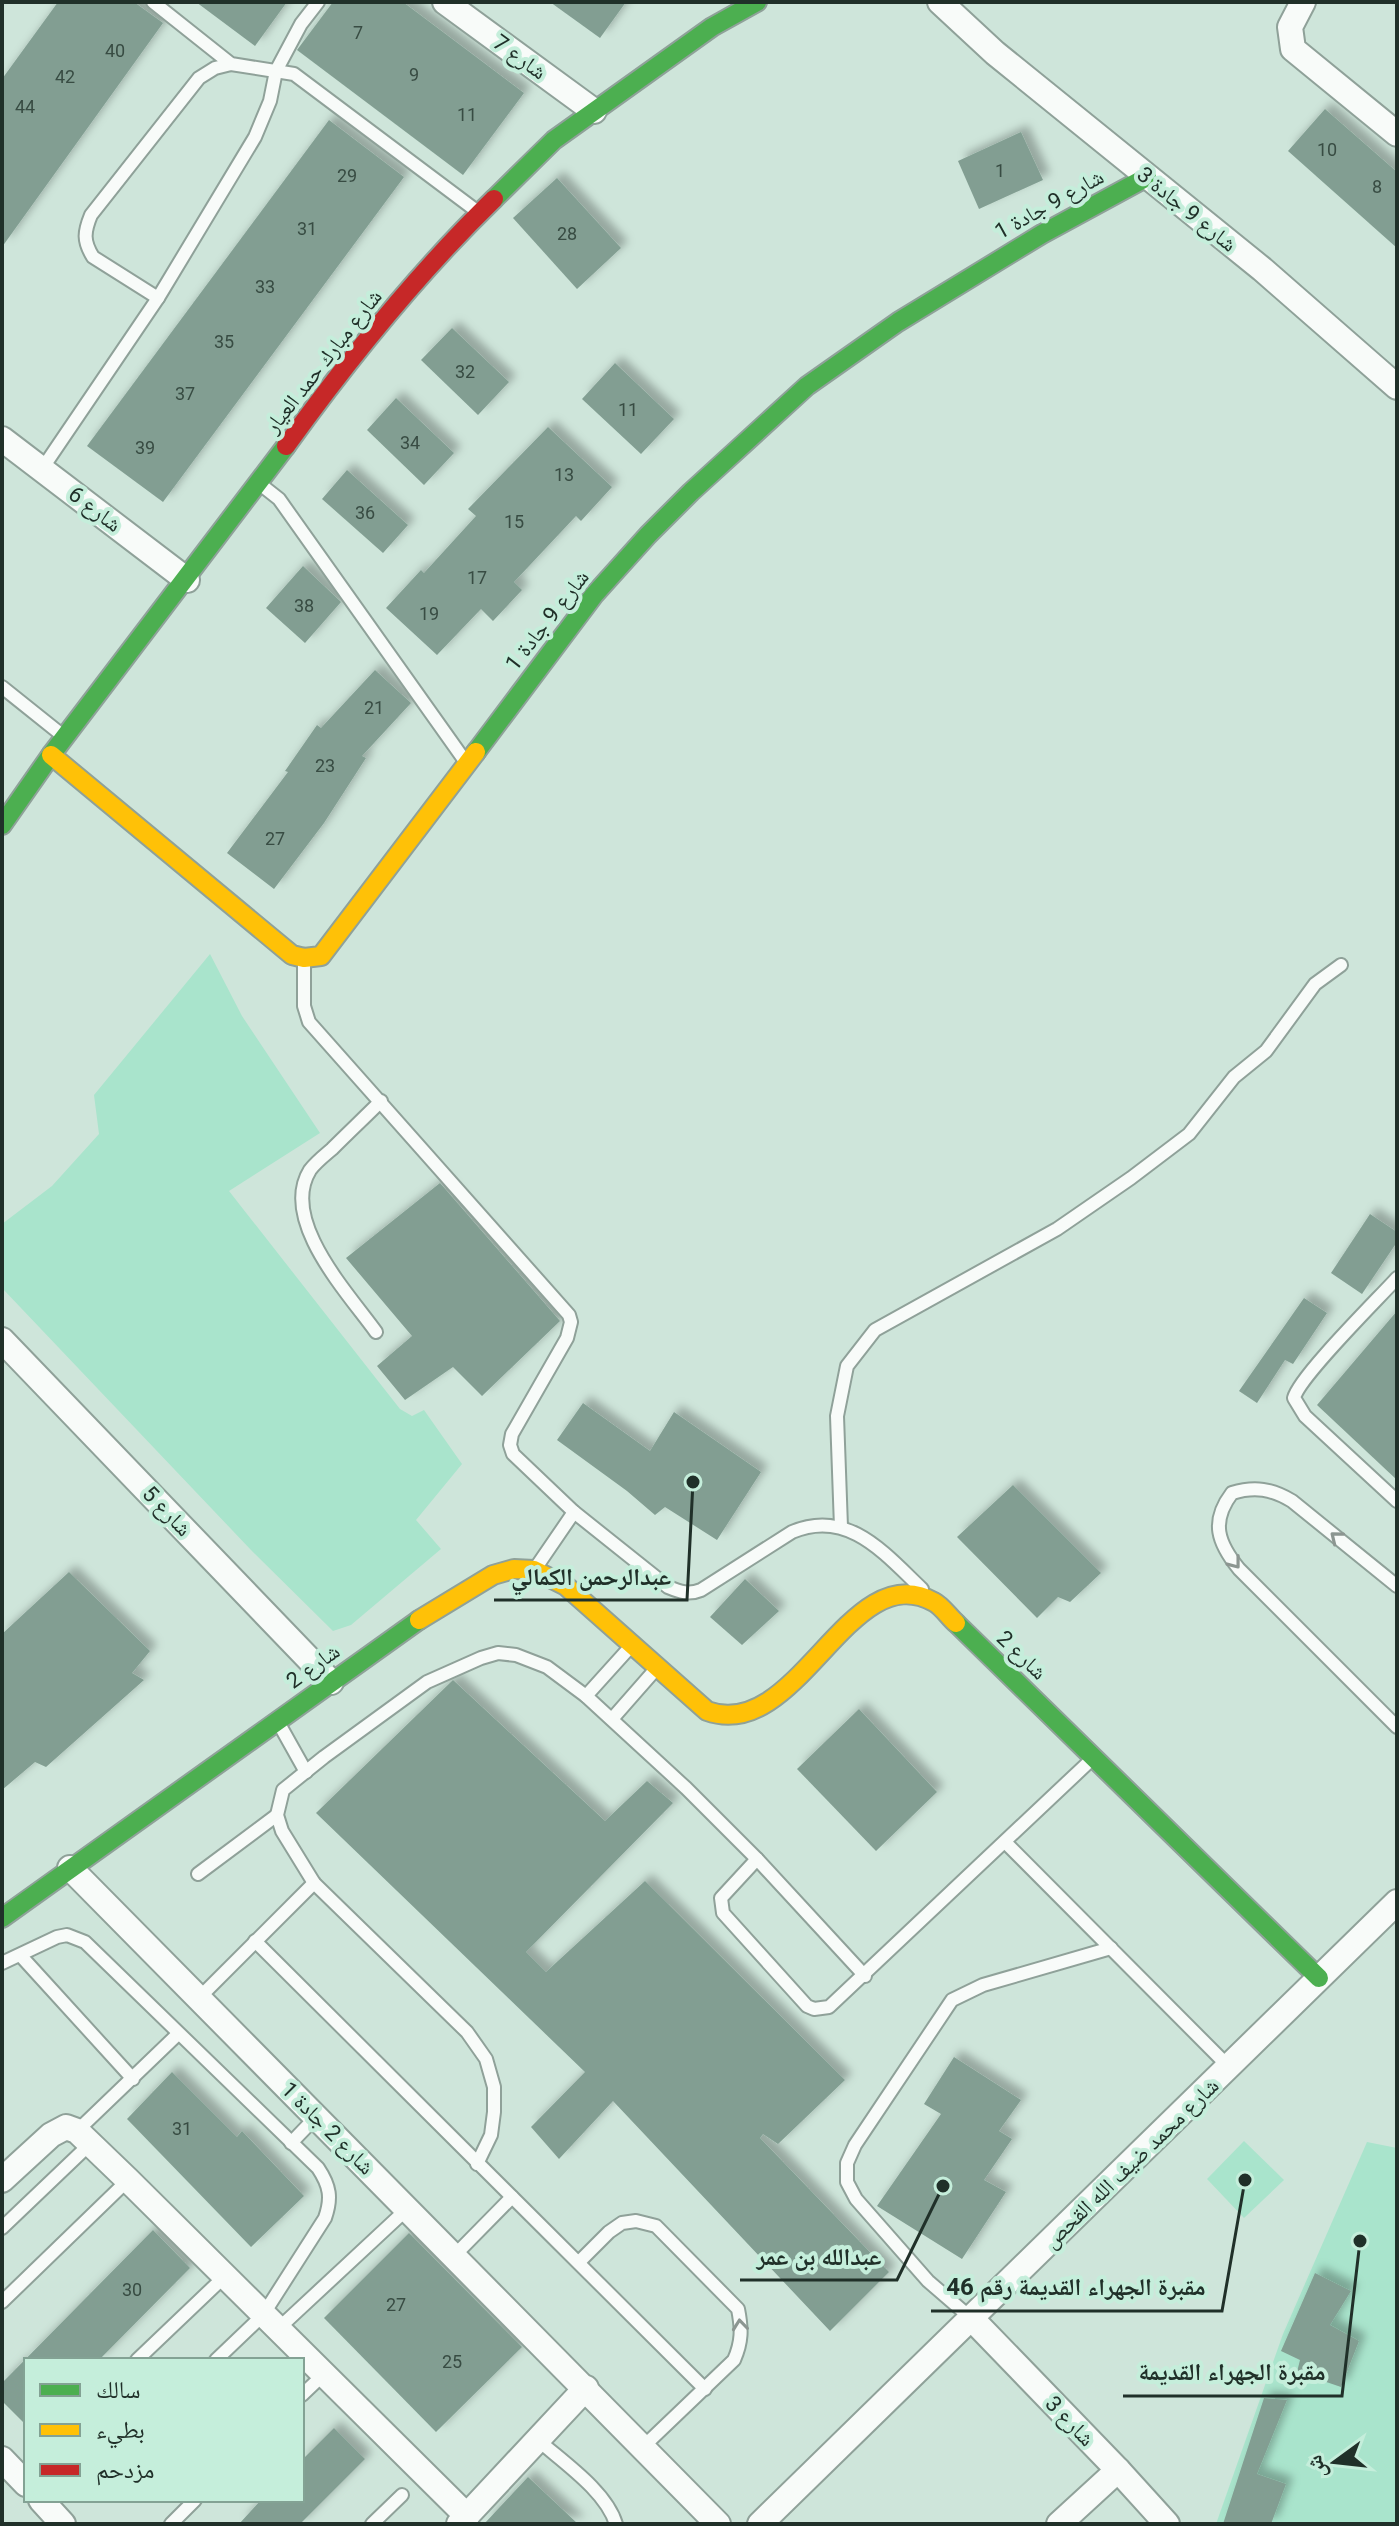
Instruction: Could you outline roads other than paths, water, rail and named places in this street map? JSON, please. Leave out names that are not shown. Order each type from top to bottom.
[{"type":"street","name":"شارع 7","points":[[445,2],[594,111]]},
{"type":"street","name":"شارع مبارك حمد العيار","points":[[2,825],[64,737],[187,580],[319,401],[450,242],[554,140],[712,27],[757,2]]},
{"type":"street","name":"شارع 9 جادة 3","points":[[940,2],[995,53],[1262,269],[1397,387]]},
{"type":"street","points":[[1303,2],[1290,27],[1293,49],[1397,134]]},
{"type":"street","name":"شارع 9 جادة 1","points":[[304,958],[321,956],[328,949],[594,595],[713,470],[807,386],[898,322],[986,266],[1147,177]]},
{"type":"street","name":"شارع 6","points":[[2,439],[187,580]]},
{"type":"street","points":[[51,755],[292,955],[304,958]]},
{"type":"street","name":"شارع 5","points":[[2,1340],[331,1682]]},
{"type":"street","name":"شارع 2","points":[[2,1918],[438,1607],[493,1575],[514,1569],[534,1570]]},
{"type":"street","points":[[534,1570],[566,1586],[707,1711],[725,1716],[748,1713],[767,1704],[865,1611],[885,1597],[907,1594],[934,1602]]},
{"type":"street","name":"شارع 2","points":[[934,1602],[1319,1978]]},
{"type":"street","name":"شارع 2 جادة 1","points":[[70,1868],[718,2524]]},
{"type":"street","name":"شارع محمد ضيف الله القحص","points":[[760,2524],[1397,1902]]},
{"type":"street","points":[[2,2180],[51,2135],[66,2127],[84,2137],[323,2375],[463,2520],[586,2388]]},
{"type":"street","name":"شارع 3","points":[[972,2319],[1167,2524]]},
{"type":"street","points":[[2,2459],[24,2482]]},
{"type":"street","points":[[1059,2524],[1118,2470]]},
{"type":"street","points":[[43,2502],[63,2524]]},
{"type":"lane","points":[[153,2],[231,64]]},
{"type":"lane","points":[[42,469],[158,298],[255,137],[270,101],[276,71],[301,24],[318,2]]},
{"type":"lane","points":[[158,298],[93,257],[87,247],[85,229],[91,215],[199,78],[215,68],[231,64],[294,74],[478,212]]},
{"type":"lane","points":[[260,483],[279,499],[467,764]]},
{"type":"lane","points":[[2,687],[64,737]]},
{"type":"lane","points":[[304,958],[304,1006],[309,1022],[569,1315],[571,1322],[567,1338],[512,1434],[510,1445],[513,1454],[574,1512],[668,1587],[687,1593],[701,1590],[792,1532],[805,1526],[824,1524],[841,1527],[863,1537],[887,1555],[934,1602]]},
{"type":"lane","points":[[841,1527],[837,1416],[847,1366],[875,1330],[1057,1229],[1189,1134],[1234,1077],[1266,1051],[1315,984],[1341,965]]},
{"type":"lane","points":[[376,1332],[317,1249],[302,1210],[302,1189],[311,1169],[381,1101]]},
{"type":"lane","points":[[1397,1278],[1310,1373],[1294,1398],[1305,1416],[1397,1501]]},
{"type":"lane","points":[[1397,1586],[1277,1492],[1246,1489],[1232,1493],[1219,1515],[1219,1536],[1228,1556],[1397,1727]]},
{"type":"lane","points":[[534,1570],[574,1512]]},
{"type":"lane","points":[[586,1696],[632,1645]]},
{"type":"lane","points":[[477,2164],[491,2135],[494,2112],[494,2087],[486,2059],[467,2032],[314,1883],[282,1831],[277,1815],[283,1790],[427,1682],[498,1653],[516,1655],[547,1667],[612,1719],[757,1859],[865,1976]]},
{"type":"lane","points":[[612,1719],[657,1668]]},
{"type":"lane","points":[[278,1721],[306,1772]]},
{"type":"lane","points":[[757,1859],[721,1898],[723,1913],[807,2006],[814,2009],[829,2007],[1093,1758]]},
{"type":"lane","points":[[198,1874],[277,1815]]},
{"type":"lane","points":[[1005,1842],[1229,2067]]},
{"type":"lane","points":[[199,1998],[314,1883]]},
{"type":"lane","points":[[2,1963],[57,1937],[67,1935],[85,1942],[318,2168],[326,2181],[330,2204],[270,2322]]},
{"type":"lane","points":[[255,1941],[705,2389]]},
{"type":"lane","points":[[972,2319],[928,2281],[856,2199],[847,2182],[847,2163],[855,2145],[952,2000],[983,1985],[1111,1948]]},
{"type":"lane","points":[[21,1956],[133,2079]]},
{"type":"lane","points":[[2,2228],[133,2079],[178,2034]]},
{"type":"lane","points":[[291,2143],[316,2117]]},
{"type":"lane","points":[[2,2302],[128,2180]]},
{"type":"lane","points":[[454,2256],[512,2197]]},
{"type":"lane","points":[[219,2358],[270,2322],[407,2209]]},
{"type":"lane","points":[[579,2262],[622,2223],[636,2221],[656,2226],[738,2309],[742,2343],[734,2360],[643,2447]]},
{"type":"lane","points":[[139,2358],[224,2277]]},
{"type":"lane","points":[[304,2393],[323,2375]]},
{"type":"lane","points":[[538,2440],[592,2486],[616,2524]]},
{"type":"lane","points":[[372,2524],[402,2495]]},
{"type":"lane","points":[[171,2524],[193,2502]]},
{"type":"place","name":"عبدالرحمن الكمالي","points":[[693,1482]]},
{"type":"place","name":"مقبرة الجهراء القديمة رقم 46","points":[[1245,2180]]},
{"type":"place","name":"عبدالله بن عمر","points":[[943,2186]]},
{"type":"place","name":"مقبرة الجهراء القديمة","points":[[1360,2241]]}]
